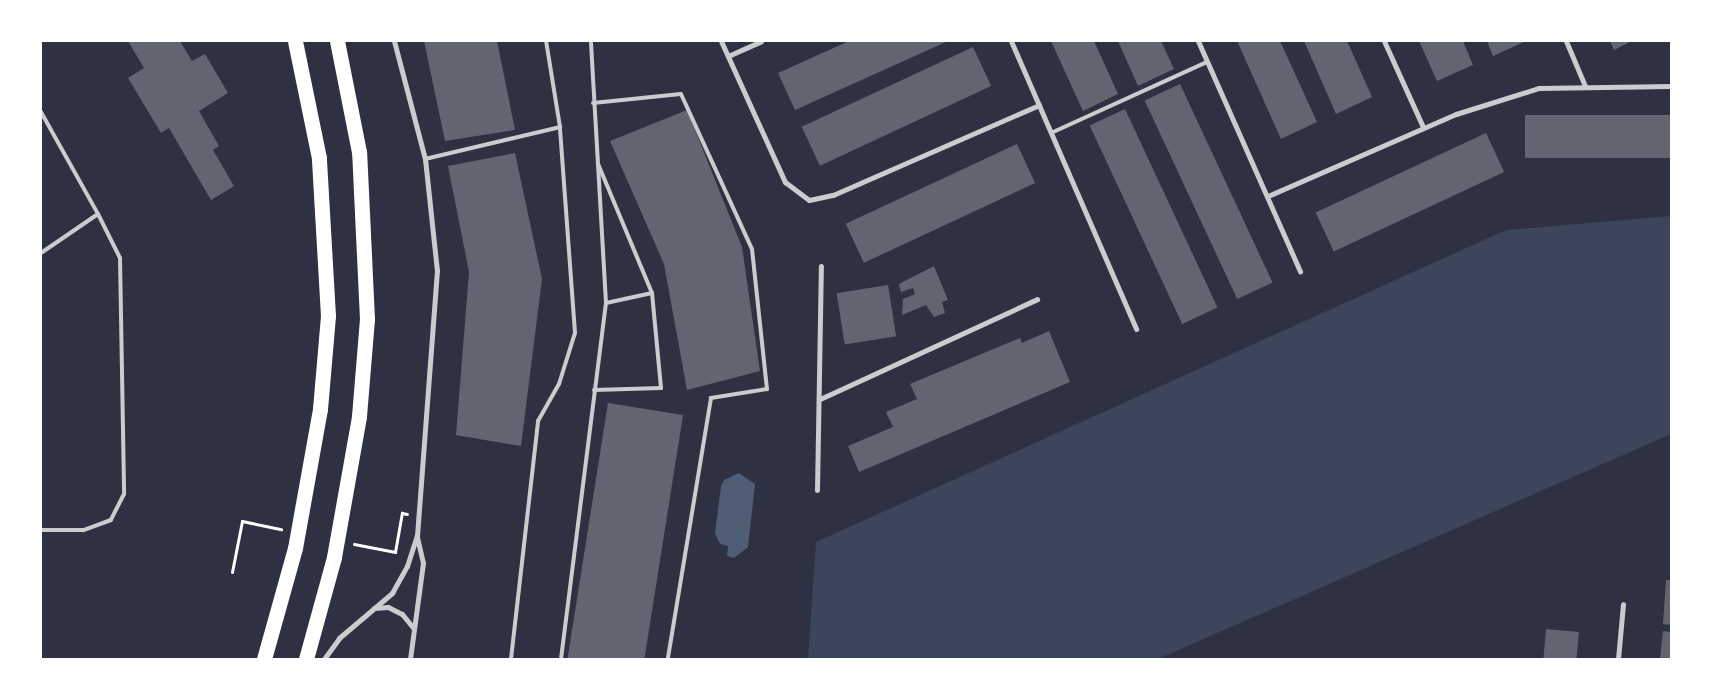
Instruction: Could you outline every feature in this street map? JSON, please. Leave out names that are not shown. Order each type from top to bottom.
[{"type":"highway","points":[[264,659],[300,520],[320,409],[328,316],[319,158],[301,60],[295,41]]},
{"type":"highway","points":[[306,659],[334,557],[359,416],[367,319],[360,152],[337,41]]},
{"type":"street","points":[[324,659],[374,608],[392,593],[407,566],[417,536],[437,271],[424,159],[394,41]]},
{"type":"street","points":[[721,41],[785,182],[809,200],[833,195],[1039,106]]},
{"type":"street","points":[[728,56],[761,41]]},
{"type":"street","points":[[1010,41],[1136,329]]},
{"type":"street","points":[[1198,41],[1300,271]]},
{"type":"street","points":[[1384,41],[1423,127]]},
{"type":"street","points":[[1566,41],[1586,86]]},
{"type":"street","points":[[1268,196],[1423,127],[1539,88],[1671,86]]},
{"type":"street","points":[[817,490],[821,266]]},
{"type":"street","points":[[820,399],[1037,299]]},
{"type":"street","points":[[410,659],[423,563],[417,536]]},
{"type":"street","points":[[1618,659],[1623,604]]},
{"type":"street","points":[[374,608],[388,607],[402,614],[414,629]]},
{"type":"lane","points":[[290,41],[301,60]]},
{"type":"lane","points":[[511,659],[538,421],[559,384],[575,333],[560,127],[546,41]]},
{"type":"lane","points":[[561,659],[606,303],[596,160],[591,41]]},
{"type":"lane","points":[[1050,133],[1208,62]]},
{"type":"lane","points":[[593,103],[681,94],[752,249],[767,389],[711,398],[668,659]]},
{"type":"lane","points":[[41,112],[98,214],[120,258],[124,494],[111,520],[83,530],[41,530]]},
{"type":"lane","points":[[424,159],[560,127]]},
{"type":"lane","points":[[594,390],[661,388],[652,293],[596,160]]},
{"type":"lane","points":[[41,253],[98,214]]},
{"type":"lane","points":[[606,303],[652,293]]},
{"type":"path","points":[[395,552],[402,513]]},
{"type":"path","points":[[232,572],[242,521]]},
{"type":"shaded area","points":[[1671,216],[1671,434],[1158,659],[808,659],[816,542],[1506,230]]},
{"type":"shaded area","points":[[739,473],[755,484],[748,547],[734,558],[727,556],[728,546],[720,544],[715,533],[721,486],[724,480]]},
{"type":"building","points":[[128,41],[180,41],[192,61],[205,54],[228,93],[199,111],[219,146],[213,150],[234,186],[211,200],[169,128],[161,133],[128,78],[144,68]]},
{"type":"building","points":[[424,41],[497,41],[515,130],[445,141]]},
{"type":"building","points":[[849,41],[948,41],[795,110],[778,73]]},
{"type":"building","points":[[1051,41],[1094,41],[1118,94],[1083,111]]},
{"type":"building","points":[[1118,41],[1161,41],[1174,69],[1138,86]]},
{"type":"building","points":[[1237,41],[1280,41],[1317,122],[1281,139]]},
{"type":"building","points":[[1304,41],[1347,41],[1372,97],[1336,114]]},
{"type":"building","points":[[1419,41],[1463,41],[1473,65],[1437,81]]},
{"type":"building","points":[[1487,41],[1526,41],[1493,56]]},
{"type":"building","points":[[1610,41],[1632,41],[1614,50]]},
{"type":"building","points":[[973,47],[991,86],[820,166],[802,127]]},
{"type":"building","points":[[1180,84],[1273,282],[1237,299],[1145,100]]},
{"type":"building","points":[[1125,109],[1218,307],[1182,324],[1090,125]]},
{"type":"building","points":[[687,110],[742,247],[760,371],[687,390],[664,264],[610,141]]},
{"type":"building","points":[[1525,115],[1671,115],[1671,158],[1525,158]]},
{"type":"building","points":[[1486,133],[1504,172],[1334,251],[1316,212]]},
{"type":"building","points":[[1017,144],[1035,183],[864,263],[846,224]]},
{"type":"building","points":[[515,153],[542,279],[521,446],[456,435],[469,272],[448,166]]},
{"type":"building","points":[[934,266],[948,300],[942,302],[945,313],[934,317],[926,305],[902,315],[903,299],[915,294],[913,288],[901,292],[899,284]]},
{"type":"building","points":[[888,285],[896,336],[845,344],[837,293]]},
{"type":"building","points":[[1049,331],[1070,382],[859,472],[848,446],[893,427],[886,412],[917,399],[910,384],[1020,338],[1022,343]]},
{"type":"building","points":[[608,403],[683,415],[644,659],[568,658]]},
{"type":"building","points":[[1666,580],[1671,580],[1671,625],[1663,624]]},
{"type":"building","points":[[1546,629],[1579,632],[1577,659],[1543,659]]},
{"type":"building","points":[[1663,631],[1671,632],[1671,659],[1660,659]]}]
